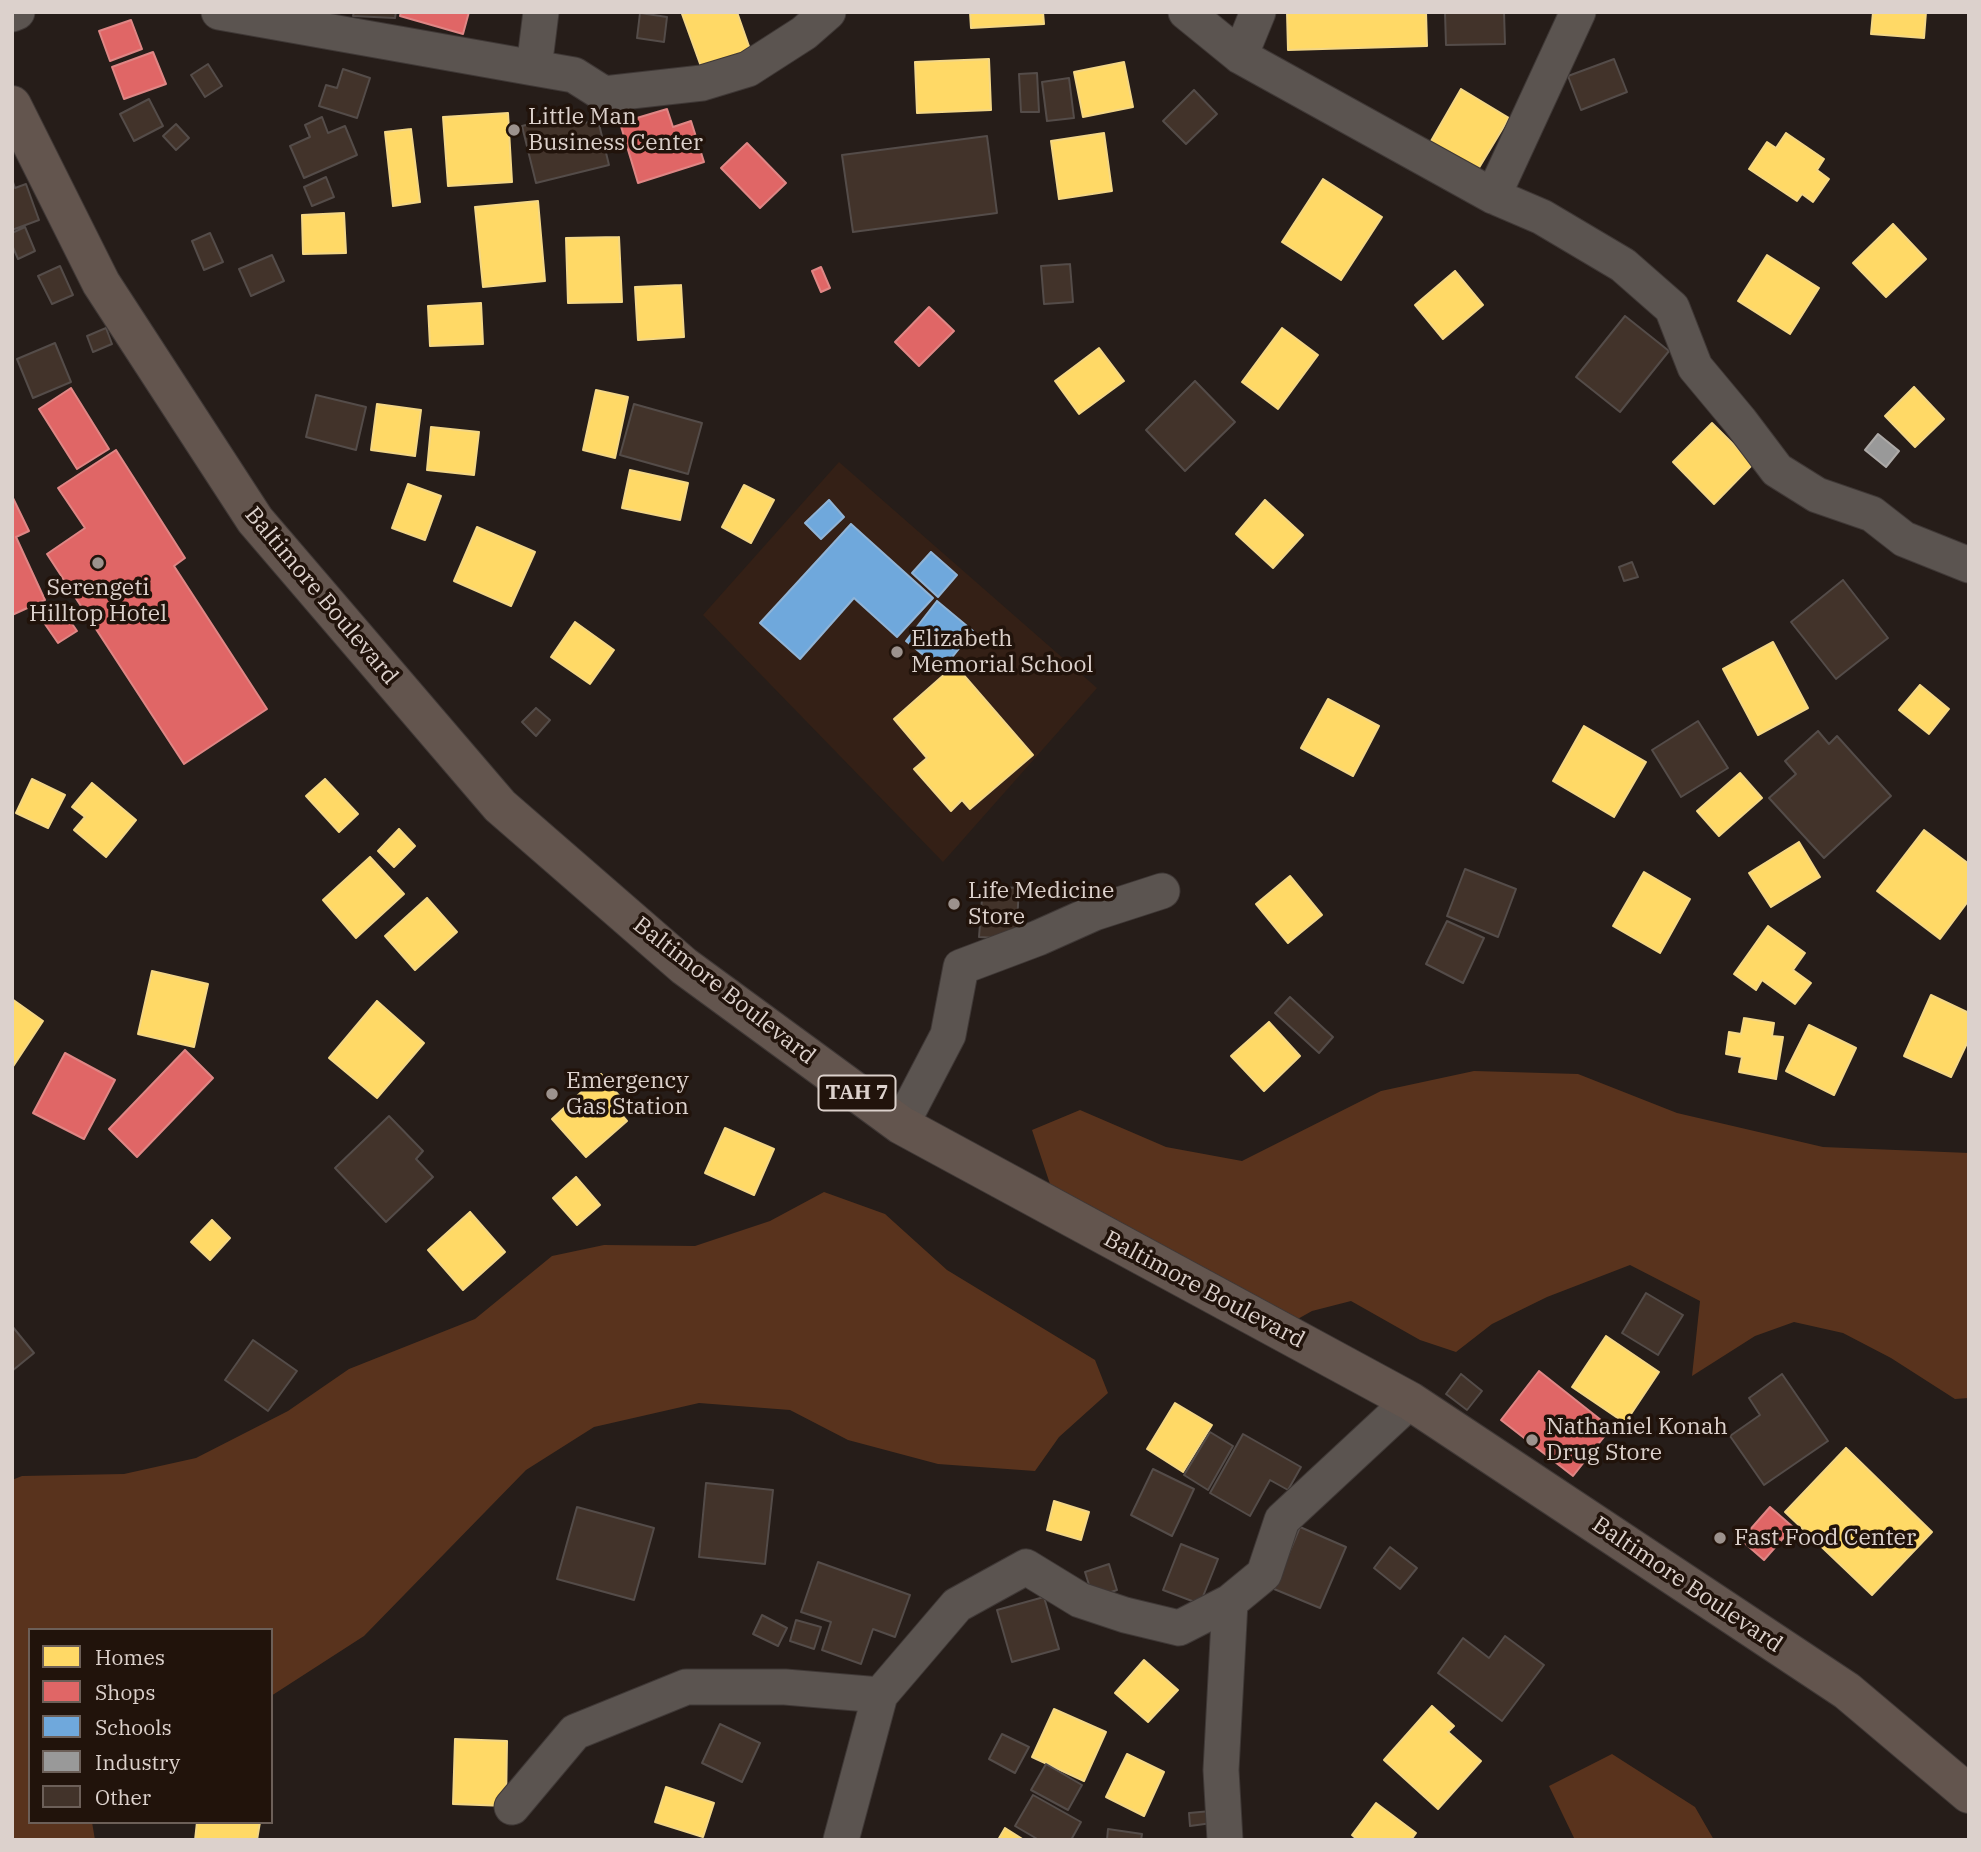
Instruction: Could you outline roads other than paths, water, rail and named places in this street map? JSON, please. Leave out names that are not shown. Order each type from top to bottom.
[{"type":"highway","name":"Baltimore Boulevard","points":[[12,105],[102,284],[255,520],[500,806],[684,966],[901,1125],[1410,1401],[1847,1691],[1969,1794]]},
{"type":"street","points":[[12,14],[18,12]]},
{"type":"street","points":[[219,12],[574,75],[604,94],[702,83],[748,69],[804,33],[828,12]]},
{"type":"street","points":[[534,68],[541,12]]},
{"type":"street","points":[[1186,12],[1240,56],[1493,196],[1542,218],[1623,265],[1672,308],[1695,367],[1777,470],[1817,495],[1872,514],[1904,539],[1969,565]]},
{"type":"street","points":[[1240,56],[1258,12]]},
{"type":"street","points":[[1493,196],[1578,12]]},
{"type":"street","points":[[901,1125],[948,1035],[961,967],[1094,913],[1162,891]]},
{"type":"street","points":[[841,1840],[880,1695],[957,1605],[1026,1567],[1080,1600],[1125,1615],[1179,1628],[1230,1602],[1264,1574],[1282,1520],[1410,1401]]},
{"type":"street","points":[[1225,1840],[1221,1770],[1230,1602]]},
{"type":"street","points":[[512,1807],[575,1732],[686,1687],[785,1687],[880,1695]]},
{"type":"place","name":"Little Man Business Center","points":[[514,130]]},
{"type":"place","name":"Serengeti Hilltop Hotel","points":[[98,563]]},
{"type":"place","name":"Elizabeth Memorial School","points":[[897,652]]},
{"type":"place","name":"Life Medicine Store","points":[[954,904]]},
{"type":"place","name":"Emergency Gas Station","points":[[552,1094]]},
{"type":"place","name":"Nathaniel Konah Drug Store","points":[[1532,1440]]},
{"type":"place","name":"Fast Food Center","points":[[1720,1538]]}]
